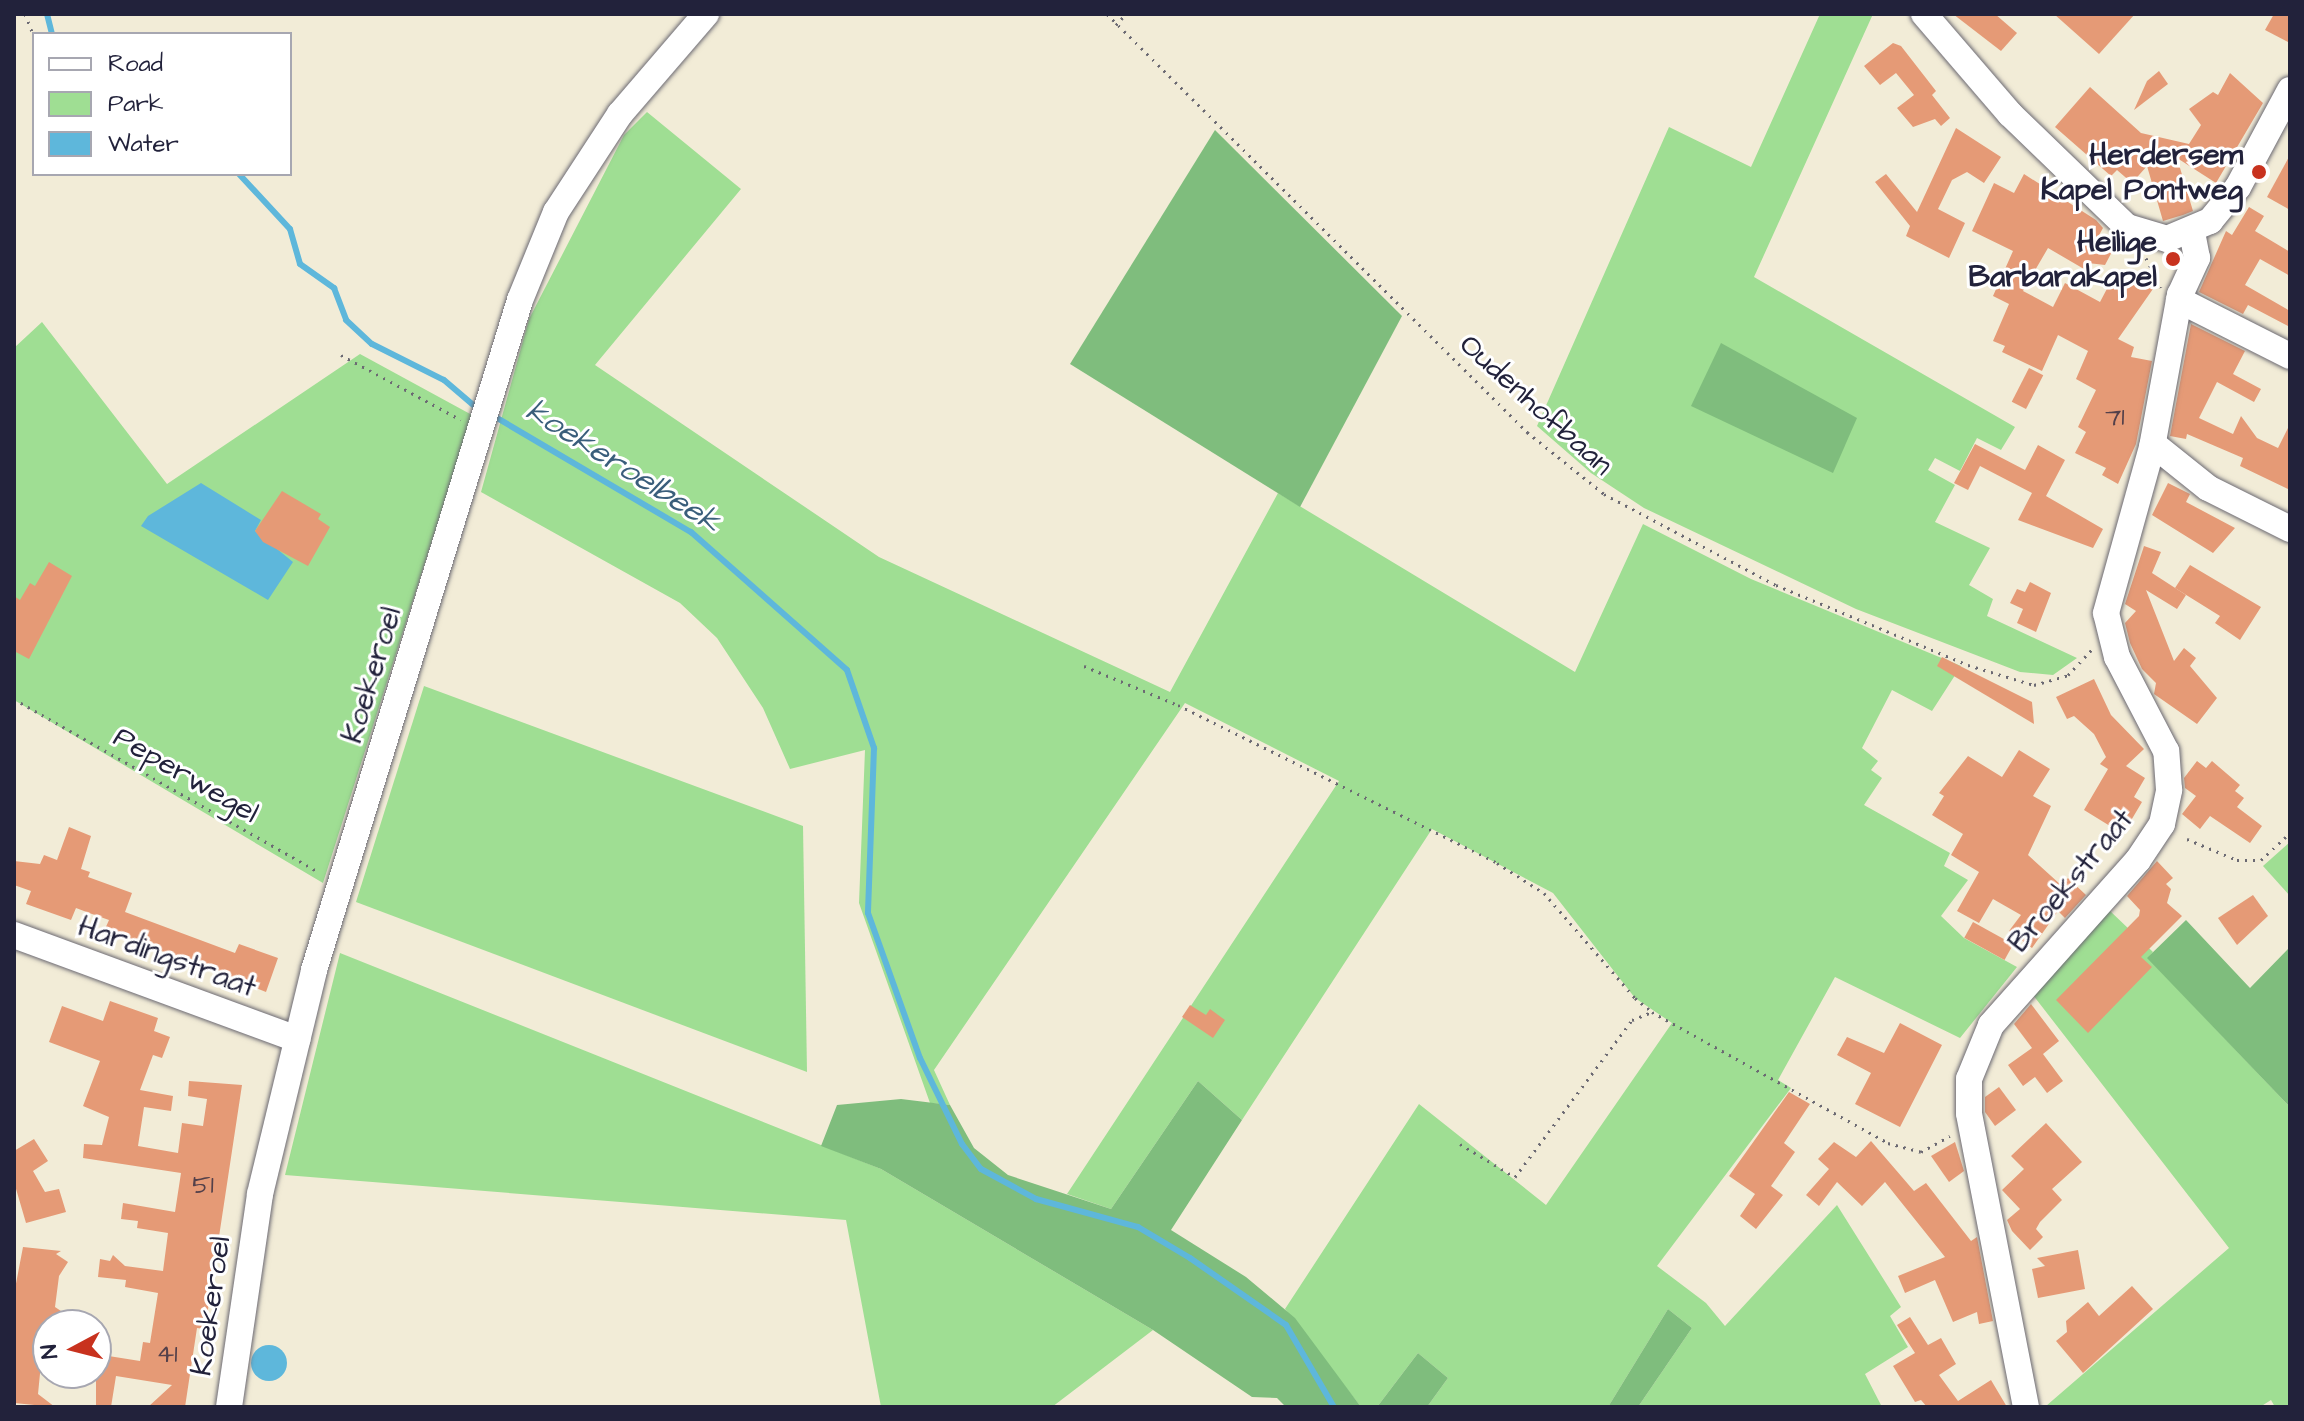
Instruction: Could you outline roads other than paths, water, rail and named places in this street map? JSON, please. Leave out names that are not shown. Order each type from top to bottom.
[{"type":"street","name":"Koekeroel","points":[[229,1407],[260,1194],[297,1039],[341,882],[520,300],[556,212],[620,114],[706,14]]},
{"type":"street","points":[[1924,14],[2010,114],[2127,227],[2167,239],[2192,233],[2210,221],[2238,187],[2290,90]]},
{"type":"street","points":[[2192,233],[2197,258],[2172,296],[2153,444],[2208,488],[2290,529]]},
{"type":"street","points":[[2172,296],[2290,356]]},
{"type":"street","name":"Broekstraat","points":[[2026,1407],[1972,1124],[1969,1079],[1991,1025],[2138,860],[2162,824],[2169,790],[2166,751],[2107,631],[2106,613],[2153,444]]},
{"type":"street","name":"Hardingstraat","points":[[14,935],[297,1039]]},
{"type":"water","points":[[201,483],[261,520],[255,531],[293,562],[268,600],[141,526],[148,516]]},
{"type":"water","points":[[269,1345],[282,1350],[287,1363],[282,1376],[269,1381],[256,1376],[251,1363],[256,1350]]},
{"type":"waterway","name":"koekeroelbeek","points":[[47,14],[52,32]]},
{"type":"waterway","name":"koekeroelbeek","points":[[241,176],[290,229],[300,264],[334,288],[346,320],[372,344],[444,380],[478,409]]},
{"type":"waterway","name":"koekeroelbeek","points":[[492,415],[691,532],[847,670],[874,748],[868,913],[920,1058],[962,1144],[981,1169],[1036,1199],[1138,1227],[1190,1258],[1286,1325],[1334,1407]]},
{"type":"place","name":"Herdersem Kapel Pontweg","points":[[2259,172]]},
{"type":"place","name":"Heilige Barbarakapel","points":[[2173,259]]}]
